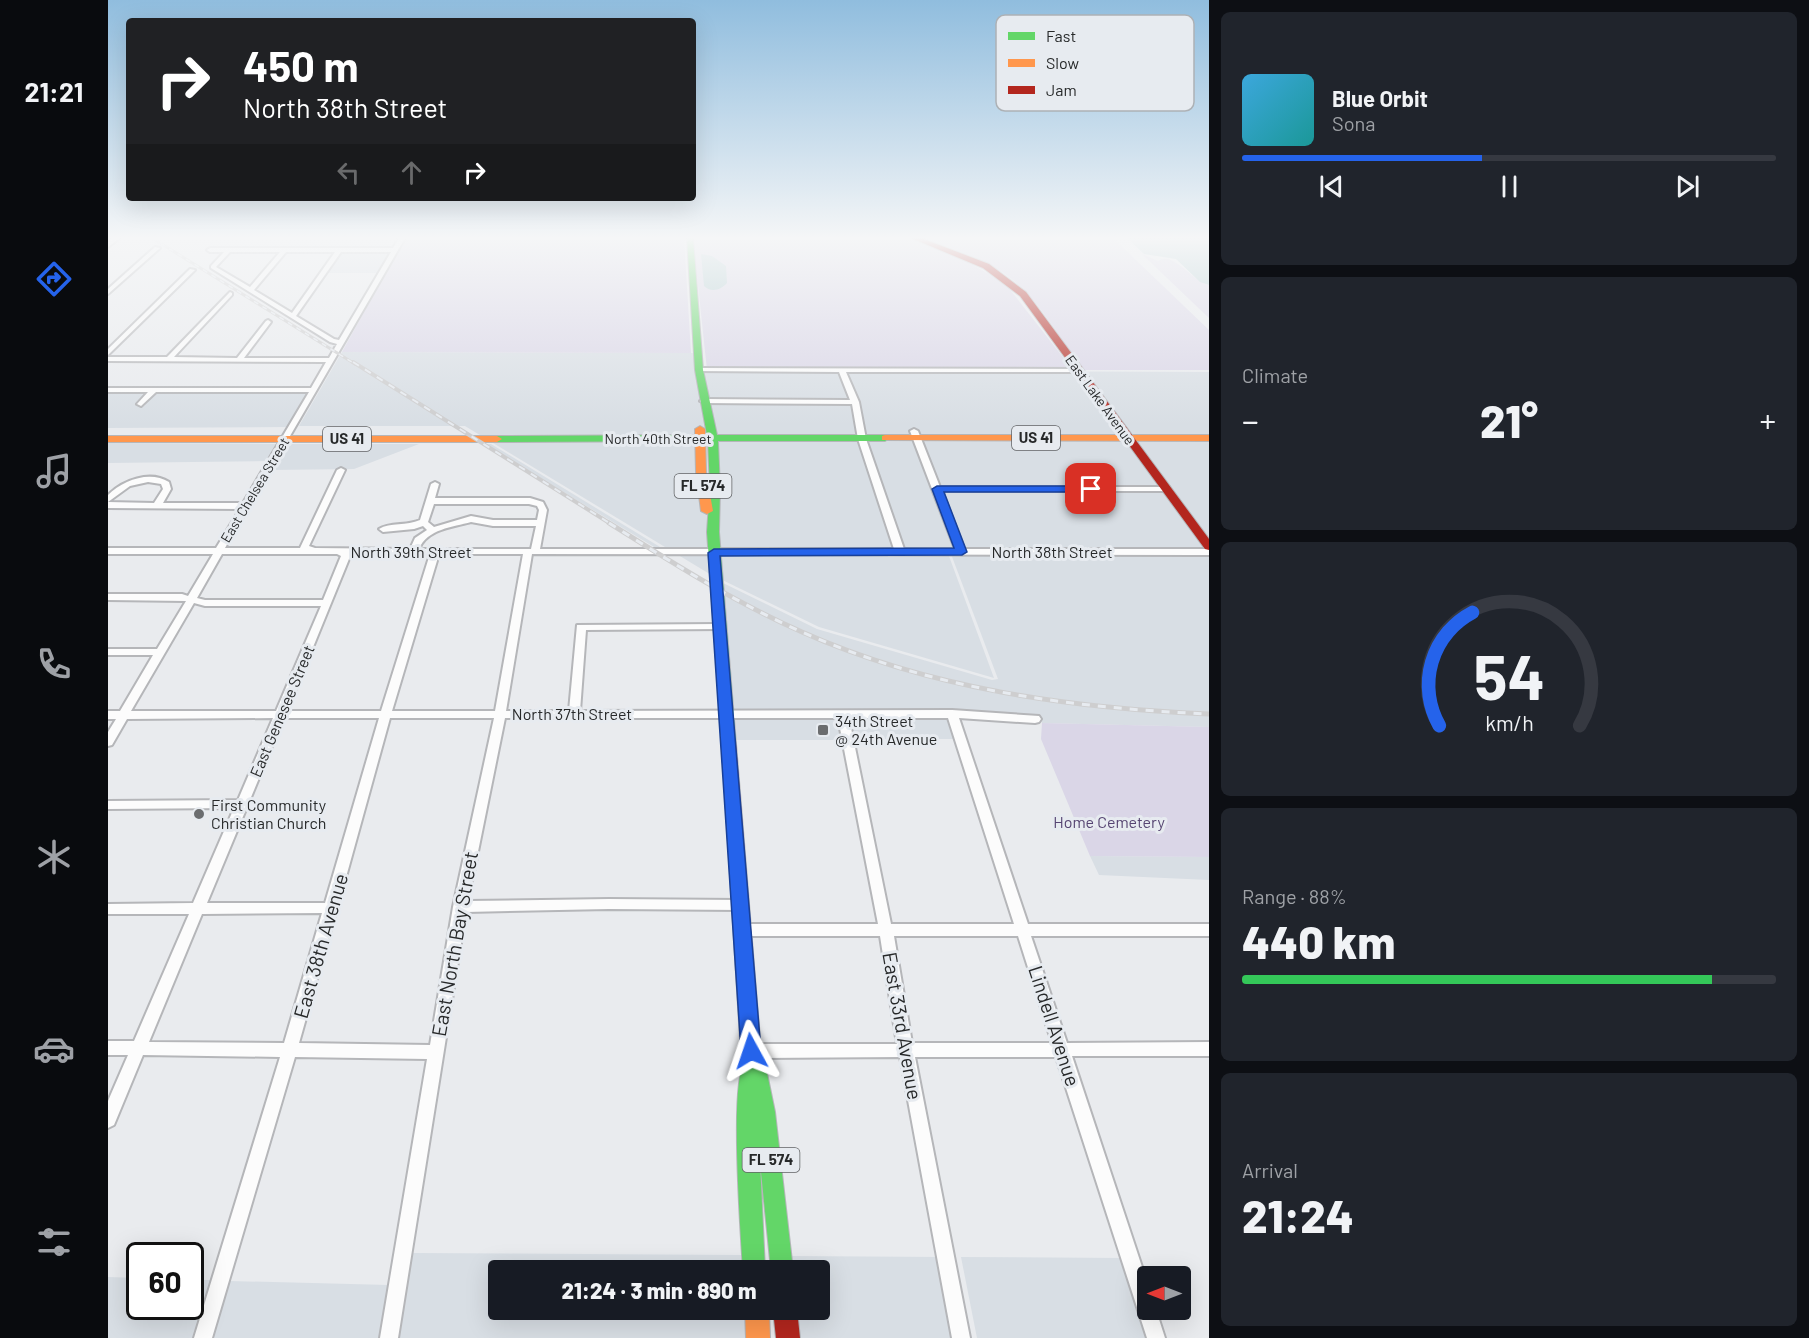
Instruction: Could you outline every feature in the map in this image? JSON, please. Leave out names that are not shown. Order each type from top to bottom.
[{"type":"main road","name":"FL 574","points":[[694,300],[706,435],[705,502],[713,532],[751,1051],[747,1113],[754,1260]]},
{"type":"main road","name":"East Lake Avenue","points":[[1028,300],[1209,548]]},
{"type":"main road","name":"North 40th Street","points":[[112,435],[1019,435],[1126,434],[1209,430]]},
{"type":"main road","name":"North 40th Street","points":[[1126,434],[1209,438]]},
{"type":"main road","name":"FL 574","points":[[751,1051],[765,1112],[781,1260]]},
{"type":"main road","points":[[758,1320],[759,1338]]},
{"type":"main road","points":[[786,1320],[788,1338]]},
{"type":"street","points":[[108,353],[161,300]]},
{"type":"street","points":[[170,359],[224,300]]},
{"type":"street","points":[[268,300],[333,341],[341,342]]},
{"type":"street","points":[[293,316],[304,300]]},
{"type":"street","name":"East Chelsea Street","points":[[108,742],[365,300]]},
{"type":"street","points":[[239,359],[268,322]]},
{"type":"street","points":[[108,359],[330,360]]},
{"type":"street","points":[[699,370],[1078,370]]},
{"type":"street","points":[[842,370],[855,402],[861,435],[900,552]]},
{"type":"street","points":[[108,390],[313,390]]},
{"type":"street","points":[[141,404],[154,390]]},
{"type":"street","points":[[704,401],[855,402]]},
{"type":"street","points":[[916,435],[962,552]]},
{"type":"street","name":"East Genesee Street","points":[[108,1120],[140,1049],[241,804],[281,716],[347,553],[304,548],[341,470]]},
{"type":"street","points":[[108,500],[120,486],[142,480],[154,480],[165,483],[166,489],[157,505]]},
{"type":"street","points":[[424,522],[435,484]]},
{"type":"street","points":[[937,489],[1166,489]]},
{"type":"street","points":[[413,552],[418,540],[432,530],[471,519],[493,523],[540,524],[542,506],[535,502],[429,501]]},
{"type":"street","points":[[108,505],[245,506]]},
{"type":"street","points":[[383,529],[408,527],[424,522]]},
{"type":"street","points":[[424,522],[432,530]]},
{"type":"street","name":"East North Bay Street","points":[[389,1338],[460,907],[532,551],[540,524]]},
{"type":"street","name":"North 39th Street","points":[[108,551],[714,553]]},
{"type":"street","name":"East 38th Avenue","points":[[203,1338],[332,908],[386,714],[435,552]]},
{"type":"street","name":"North 38th Street","points":[[714,553],[1209,552]]},
{"type":"street","points":[[108,597],[191,598],[205,603],[327,603]]},
{"type":"street","points":[[574,714],[581,627],[719,627]]},
{"type":"street","points":[[108,652],[160,652]]},
{"type":"street","name":"East 33rd Avenue","points":[[843,714],[886,931],[906,1050],[961,1338]]},
{"type":"street","name":"North 37th Street","points":[[108,715],[952,714],[1035,719]]},
{"type":"street","name":"Lindell Avenue","points":[[952,714],[1156,1338]]},
{"type":"street","points":[[108,805],[241,804]]},
{"type":"street","points":[[460,907],[609,904],[740,905]]},
{"type":"street","points":[[108,909],[332,908]]},
{"type":"street","points":[[742,930],[1209,930]]},
{"type":"street","points":[[108,1048],[436,1052]]},
{"type":"street","points":[[751,1051],[1209,1049]]},
{"type":"shaded area","points":[[342,352],[698,353],[699,370],[1209,372],[1209,547],[946,548],[994,678],[819,627],[708,573],[465,426],[299,426]]},
{"type":"shaded area","points":[[108,391],[149,391],[137,406],[144,406],[157,391],[309,391],[288,427],[108,428]]},
{"type":"shaded area","points":[[108,443],[278,444],[267,461],[108,463]]},
{"type":"shaded area","points":[[286,444],[419,444],[354,469],[270,470]]},
{"type":"shaded area","points":[[484,444],[491,444],[665,550],[659,550]]},
{"type":"shaded area","points":[[951,554],[1209,555],[1209,727],[1042,723],[1040,716],[957,711],[731,711],[721,582],[817,629],[992,680],[998,679]]},
{"type":"shaded area","points":[[732,718],[838,718],[842,740],[734,740]]},
{"type":"shaded area","points":[[850,718],[948,718],[955,739],[854,739]]},
{"type":"shaded area","points":[[1090,856],[1209,857],[1209,880],[1099,875]]},
{"type":"shaded area","points":[[412,1253],[744,1255],[744,1260],[488,1260],[488,1320],[748,1320],[749,1338],[399,1338]]},
{"type":"shaded area","points":[[790,1256],[942,1257],[958,1338],[797,1338],[796,1320],[830,1320],[830,1260],[790,1260]]},
{"type":"shaded area","points":[[961,1257],[1121,1258],[1137,1309],[1137,1320],[1140,1320],[1146,1338],[977,1338]]},
{"type":"shaded area","points":[[108,1277],[126,1278],[126,1320],[199,1320],[193,1338],[108,1338]]},
{"type":"shaded area","points":[[204,1280],[211,1280],[204,1303]]},
{"type":"shaded area","points":[[230,1281],[389,1285],[379,1338],[213,1338]]},
{"type":"green space","points":[[370,300],[688,300],[691,353],[342,352]]},
{"type":"green space","points":[[700,300],[1019,300],[1073,370],[707,370]]},
{"type":"green space","points":[[1033,300],[1178,300],[1209,330],[1209,370],[1083,370]]},
{"type":"green space","points":[[1191,300],[1209,300],[1209,318]]},
{"type":"green space","name":"Home Cemetery","points":[[1042,723],[1209,727],[1209,857],[1090,856],[1041,739]]},
{"type":"railway","points":[[253,300],[355,364]]},
{"type":"railway","points":[[353,362],[611,524]]},
{"type":"railway","points":[[609,523],[703,581],[752,608],[851,652],[900,668],[1001,692],[1053,700],[1105,707],[1209,714]]},
{"type":"traffic: fast","points":[[694,300],[699,370],[713,439],[715,489],[713,532],[729,744]]},
{"type":"traffic: fast","points":[[497,439],[885,438]]},
{"type":"traffic: fast","points":[[750,1039],[765,1112],[781,1260]]},
{"type":"traffic: fast","points":[[750,1070],[747,1113],[754,1260]]},
{"type":"traffic: slow","points":[[700,429],[701,472],[707,511]]},
{"type":"traffic: slow","points":[[885,438],[1209,438]]},
{"type":"traffic: slow","points":[[108,439],[497,439]]},
{"type":"traffic: slow","points":[[757,1320],[758,1338]]},
{"type":"traffic: jam","points":[[1028,300],[1209,547]]},
{"type":"traffic: jam","points":[[729,744],[750,1039]]},
{"type":"traffic: jam","points":[[786,1320],[788,1338]]},
{"type":"place","name":"34th Street @ 24th Avenue","points":[[823,730]]},
{"type":"place","name":"First Community Christian Church","points":[[199,814]]},
{"type":"route","points":[[751,1051],[714,553],[962,552],[937,489],[1091,489]]}]
